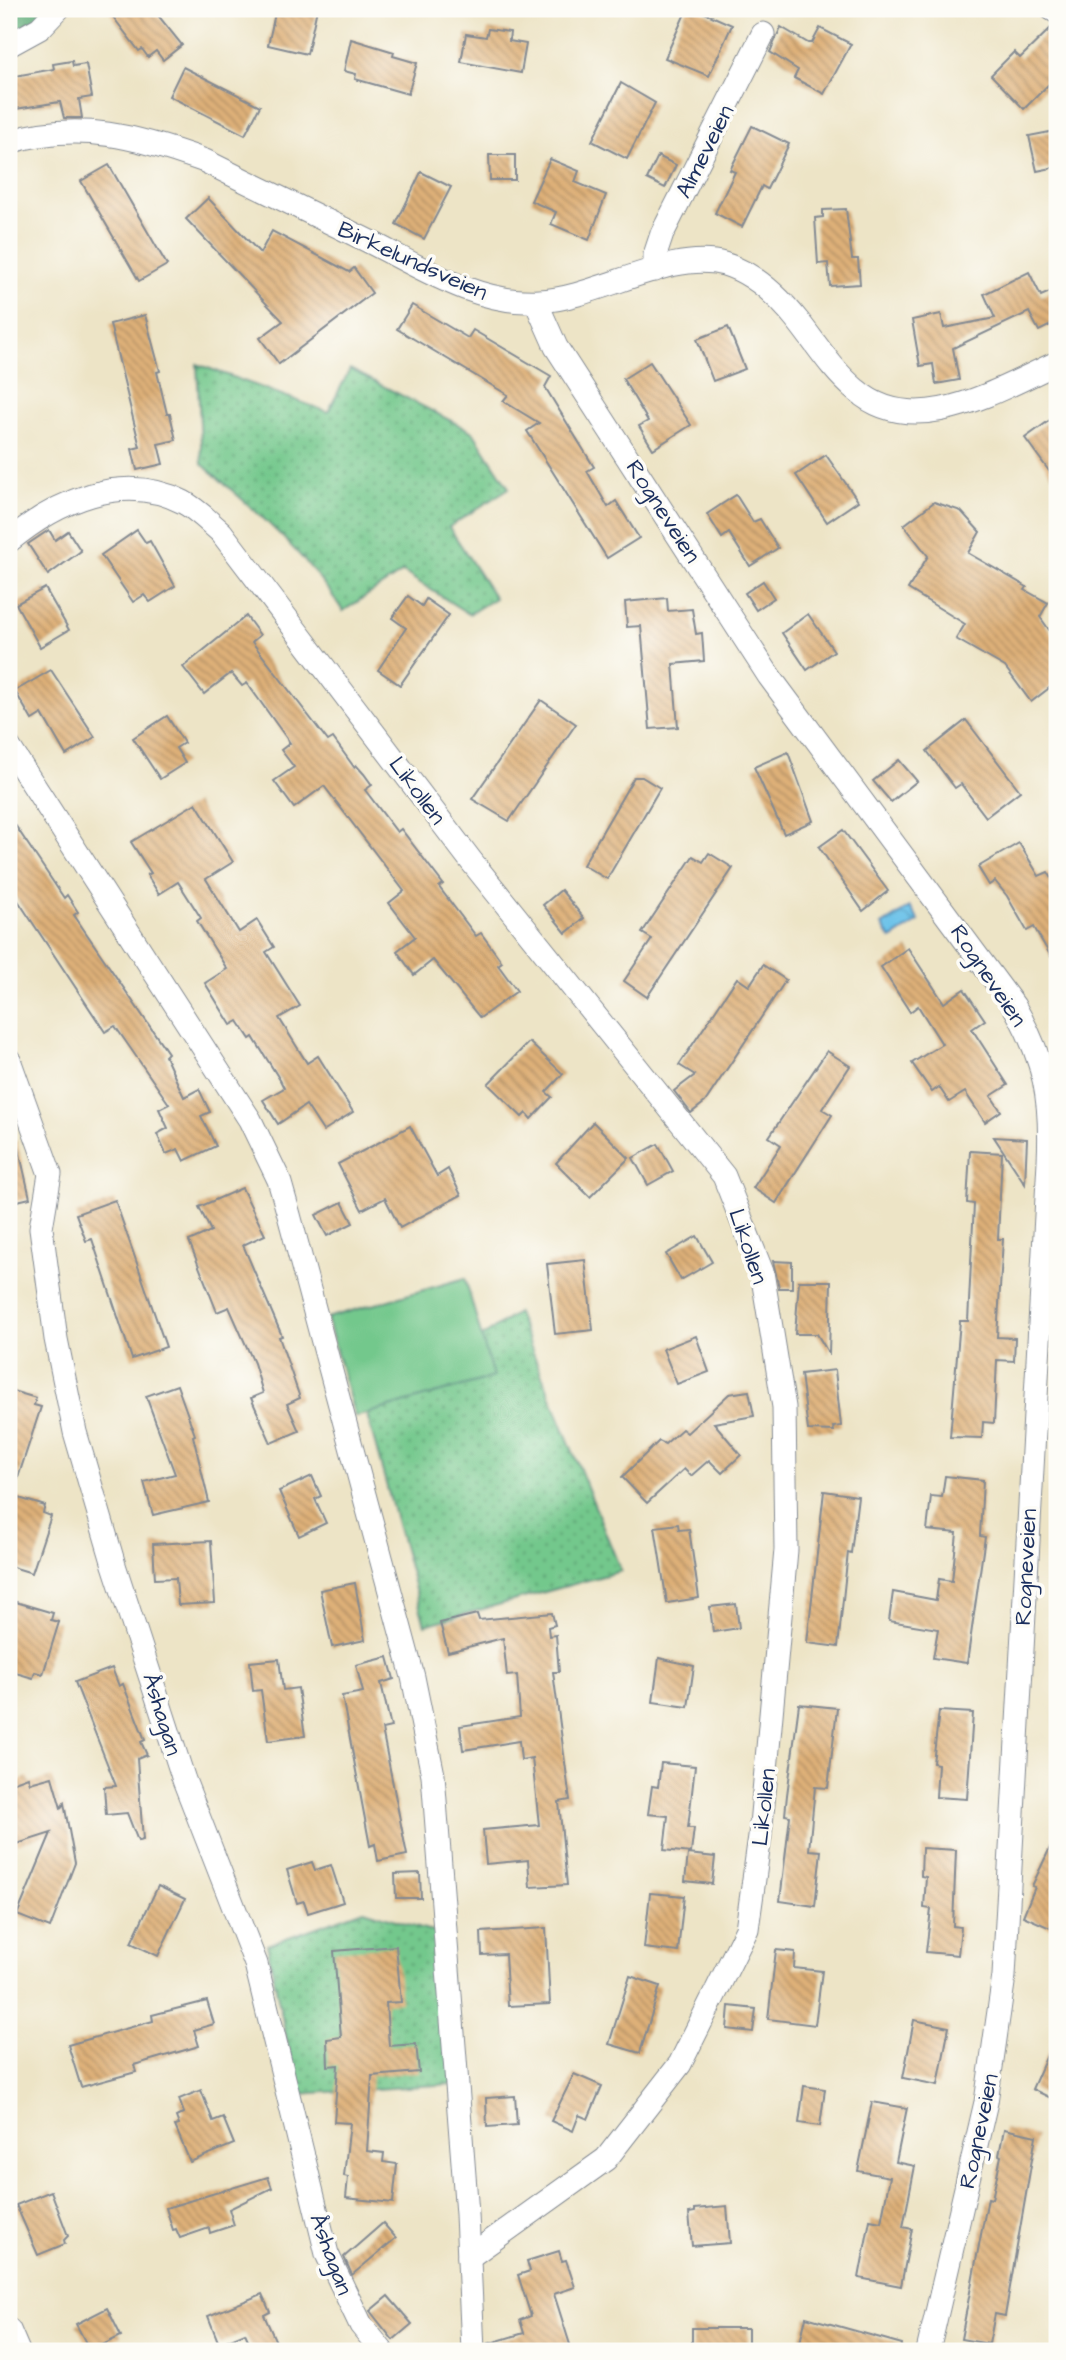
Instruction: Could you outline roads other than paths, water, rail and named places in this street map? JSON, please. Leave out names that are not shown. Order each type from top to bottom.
[{"type":"street","points":[[9,45],[40,28],[58,9]]},
{"type":"street","points":[[1052,9],[1057,12]]},
{"type":"street","name":"Almeveien","points":[[655,270],[654,255],[662,234],[763,34]]},
{"type":"street","name":"Birkelundsveien","points":[[9,142],[40,134],[80,131],[133,137],[162,146],[205,161],[487,296],[536,302],[577,296],[655,270],[700,262],[721,263],[738,270],[785,305],[827,362],[858,392],[876,405],[897,411],[931,411],[955,407],[1057,363]]},
{"type":"street","name":"Rogneveien","points":[[536,302],[555,347],[769,676],[1002,987],[1027,1029],[1046,1077],[1050,1101],[1049,1161],[1004,1976],[986,2102],[928,2351]]},
{"type":"street","name":"Likollen","points":[[9,541],[37,519],[71,501],[95,494],[140,489],[183,503],[221,532],[472,862],[724,1176],[762,1272],[784,1407],[786,1550],[760,1836],[747,1929],[680,2064],[606,2159],[469,2257]]},
{"type":"street","points":[[9,747],[243,1108],[279,1180],[424,1723],[440,1852],[469,2257],[473,2351]]},
{"type":"street","name":"Åshagan","points":[[9,1060],[50,1174],[41,1228],[56,1339],[79,1446],[184,1780],[256,1964],[327,2254],[362,2325],[382,2351]]},
{"type":"street","points":[[9,2330],[18,2351]]},
{"type":"water","points":[[910,907],[919,921],[891,939],[882,925]]}]
